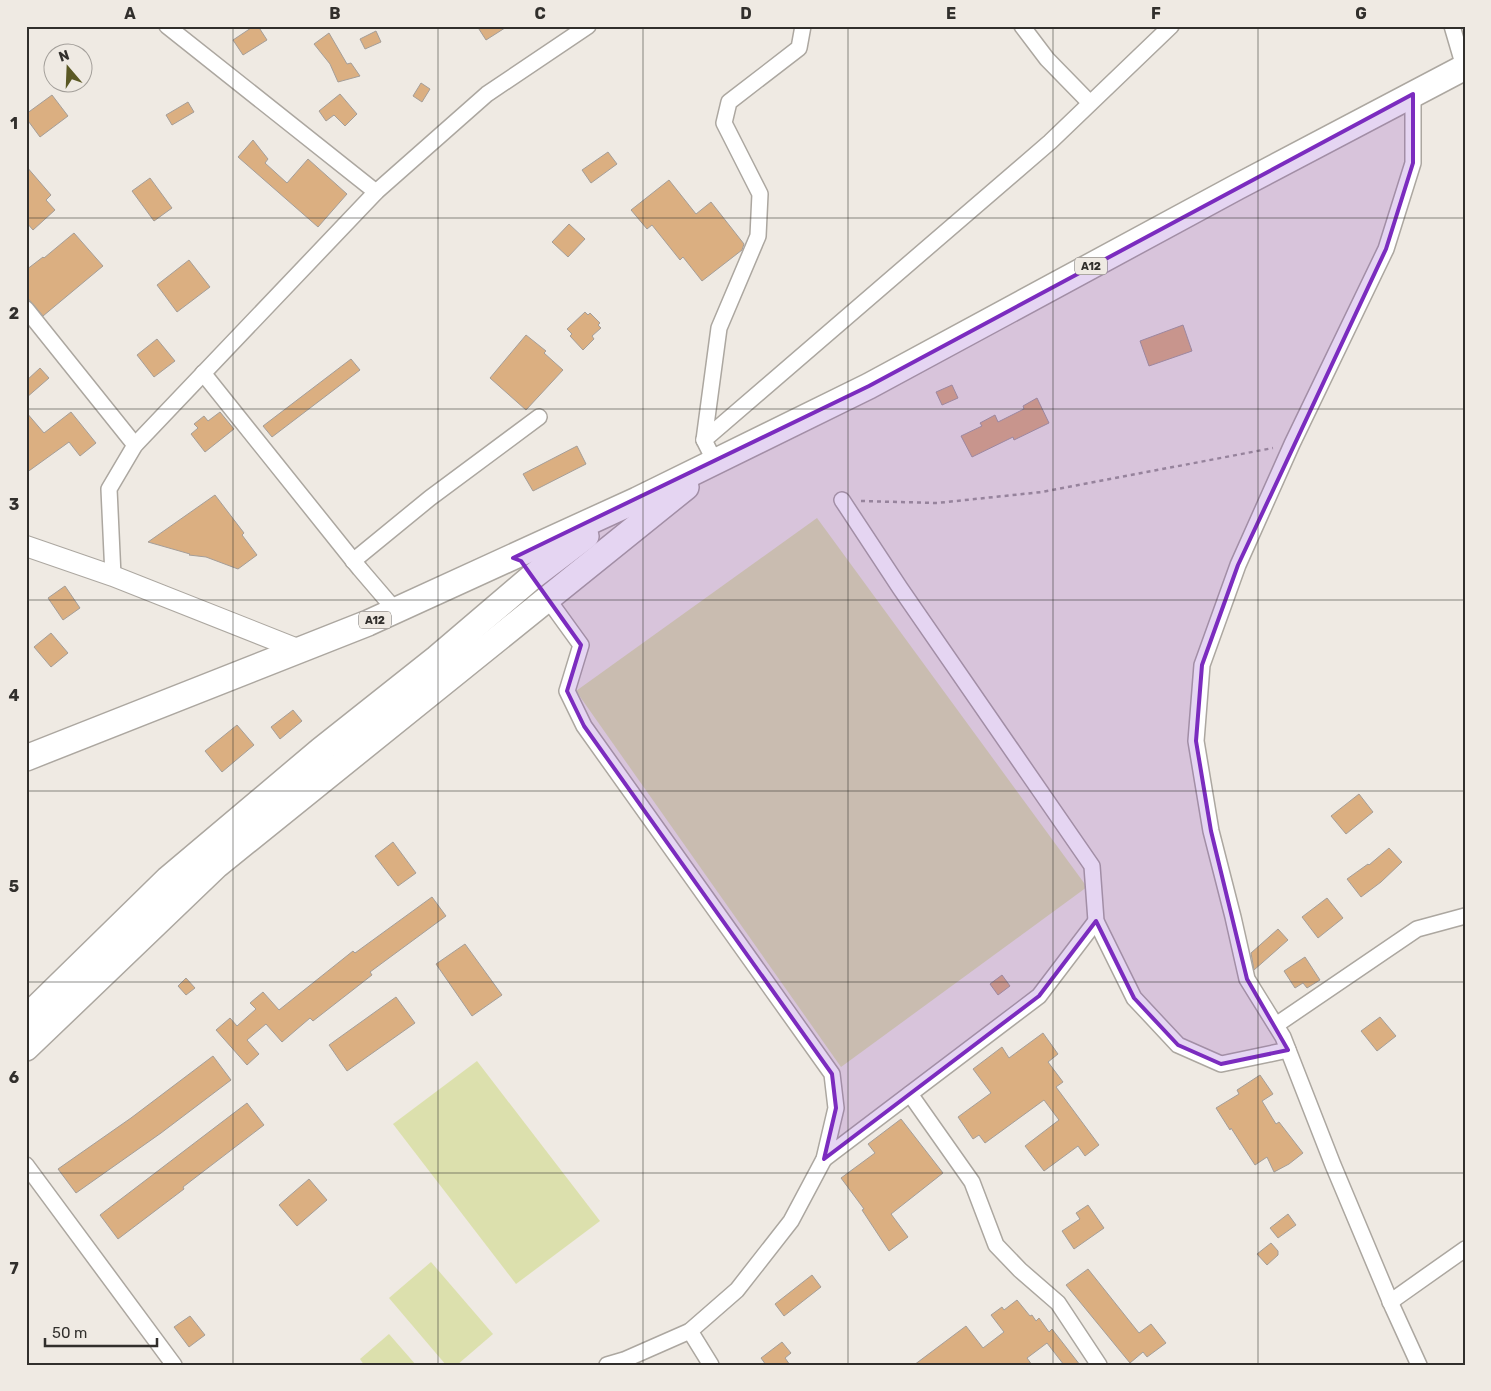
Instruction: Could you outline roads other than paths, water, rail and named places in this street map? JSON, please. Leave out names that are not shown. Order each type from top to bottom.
[{"type":"main road","name":"A12","points":[[26,758],[396,611],[637,500],[710,451],[869,386],[1237,187],[1464,67]]},
{"type":"main road","points":[[26,1048],[217,865],[547,598],[652,516],[710,451]]},
{"type":"main road","points":[[26,1018],[168,879],[321,750],[437,658],[532,577],[637,500]]},
{"type":"main road","points":[[513,558],[521,561],[547,598]]},
{"type":"street","points":[[166,26],[376,192]]},
{"type":"street","points":[[113,576],[109,489],[135,445],[376,192],[488,94],[588,26]]},
{"type":"street","points":[[710,451],[719,328],[758,236],[760,194],[724,123],[729,102],[799,48],[802,26]]},
{"type":"street","points":[[1022,26],[1047,59],[1090,103]]},
{"type":"street","points":[[710,451],[1050,142],[1171,26]]},
{"type":"street","points":[[1452,26],[1464,67]]},
{"type":"street","points":[[1413,94],[1413,163],[1386,250],[1292,444],[1238,565],[1202,665],[1196,741],[1211,831],[1234,917],[1247,979],[1276,1025],[1288,1050],[1333,1165],[1390,1302],[1419,1365]]},
{"type":"street","points":[[26,309],[135,445]]},
{"type":"street","points":[[203,373],[353,561],[396,611]]},
{"type":"street","points":[[353,561],[430,498],[539,417]]},
{"type":"street","points":[[842,500],[900,588],[1092,866],[1096,921],[1134,998],[1178,1045],[1221,1064],[1288,1050]]},
{"type":"street","points":[[26,546],[113,576],[300,650]]},
{"type":"street","points":[[547,598],[581,645],[568,690],[584,726],[832,1074],[836,1108],[824,1159],[790,1221],[737,1290],[690,1331],[624,1360],[607,1365]]},
{"type":"street","points":[[1276,1025],[1417,929],[1465,916]]},
{"type":"street","points":[[824,1159],[1040,996],[1096,921]]},
{"type":"street","points":[[910,1094],[972,1182],[996,1245],[1020,1270],[1058,1303],[1098,1365]]},
{"type":"street","points":[[26,1166],[174,1365]]},
{"type":"street","points":[[1390,1302],[1465,1249]]},
{"type":"street","points":[[690,1331],[711,1365]]}]
